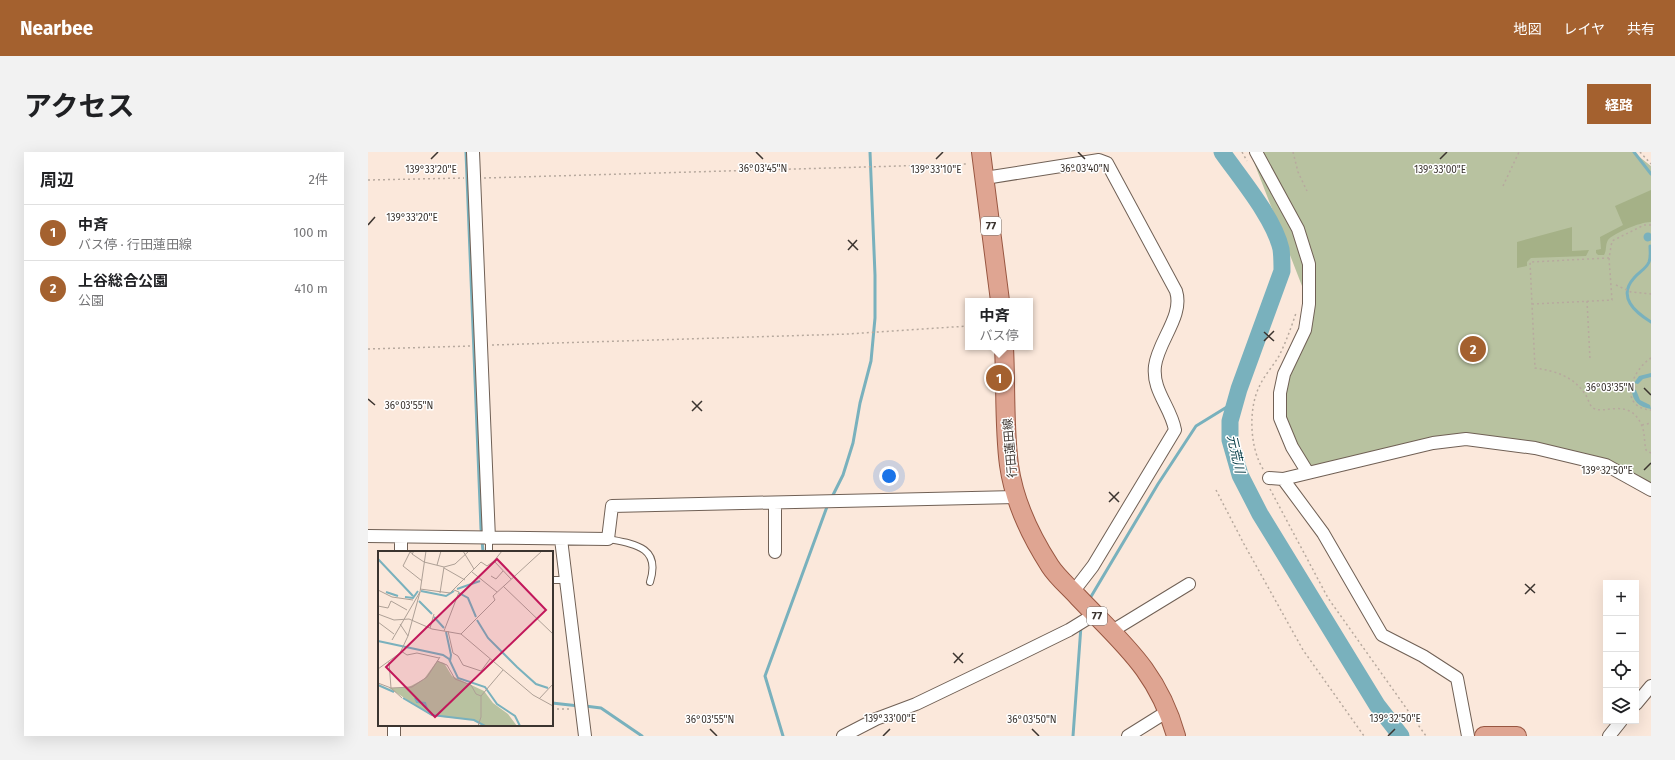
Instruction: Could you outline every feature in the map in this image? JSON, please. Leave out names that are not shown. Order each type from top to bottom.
[{"type":"main road","name":"77","points":[[982,165],[1000,298]]},
{"type":"main road","name":"行田蓮田線","points":[[1004,350],[1009,465],[1016,496],[1028,530],[1050,567],[1142,664],[1159,691],[1168,711],[1176,736]]},
{"type":"main road","points":[[1484,736],[1517,736]]},
{"type":"street","points":[[473,152],[482,346],[484,538]]},
{"type":"street","points":[[1256,152],[1298,229],[1309,264],[1309,304],[1305,330],[1284,374],[1280,393],[1280,418],[1292,447],[1308,473]]},
{"type":"street","points":[[982,165],[1099,160],[1107,163],[1179,300],[1177,310],[1164,337],[1155,365],[1154,382],[1174,423],[1175,430],[1093,566],[1073,592]]},
{"type":"street","points":[[1269,478],[1283,479],[1433,443],[1466,439],[1535,448],[1606,465],[1651,490]]},
{"type":"street","points":[[1283,479],[1323,533],[1382,635],[1423,656],[1457,678],[1468,736]]},
{"type":"street","points":[[368,536],[401,538],[608,539],[612,506],[1016,496]]},
{"type":"street","points":[[775,503],[775,552]]},
{"type":"street","points":[[401,538],[401,551]]},
{"type":"street","points":[[561,539],[585,736]]},
{"type":"street","points":[[1112,631],[1188,584]]},
{"type":"street","points":[[844,736],[876,719],[916,704],[1069,630],[1094,614]]},
{"type":"street","points":[[1639,700],[1651,686]]},
{"type":"street","points":[[1128,736],[1168,711]]},
{"type":"street","points":[[1609,736],[1619,724]]},
{"type":"lane","points":[[484,538],[489,551]]},
{"type":"lane","points":[[608,539],[637,544],[644,549],[653,561],[654,571],[650,582]]},
{"type":"lane","points":[[553,580],[566,580]]},
{"type":"path","points":[[1242,152],[1251,166]]},
{"type":"path","points":[[1294,152],[1298,172],[1307,191]]},
{"type":"path","points":[[1503,186],[1519,152]]},
{"type":"path","points":[[1640,152],[1651,164]]},
{"type":"path","points":[[368,180],[982,165]]},
{"type":"path","points":[[1532,304],[1612,300],[1609,258],[1610,244],[1612,241],[1644,225],[1651,225]]},
{"type":"path","points":[[1609,258],[1530,262],[1535,368],[1563,374],[1572,380],[1585,394],[1593,408],[1602,410],[1622,408],[1634,415],[1642,425],[1646,450],[1651,453]]},
{"type":"path","points":[[1616,285],[1631,292],[1651,294]]},
{"type":"path","points":[[1587,301],[1590,359]]},
{"type":"path","points":[[1296,313],[1289,335],[1258,388],[1252,414],[1253,442],[1257,460],[1269,478],[1270,489],[1328,598],[1426,736]]},
{"type":"path","points":[[368,349],[848,334],[965,326]]},
{"type":"path","points":[[1651,358],[1639,369],[1630,388],[1632,399],[1636,404],[1640,408],[1651,410]]},
{"type":"path","points":[[1622,382],[1637,387]]},
{"type":"path","points":[[1642,425],[1651,423]]},
{"type":"path","points":[[1216,490],[1303,650],[1364,736]]},
{"type":"path","points":[[553,709],[582,710]]},
{"type":"green space","points":[[1250,152],[1633,152],[1651,166],[1651,490],[1606,465],[1535,448],[1433,443],[1308,473],[1280,418],[1280,393],[1309,304]]},
{"type":"green space","points":[[1651,190],[1651,222],[1635,225],[1611,237],[1608,240],[1604,255],[1598,255],[1596,250],[1601,249],[1600,237],[1623,225],[1615,206]]},
{"type":"green space","points":[[1572,227],[1572,251],[1589,250],[1586,256],[1531,258],[1527,262],[1527,266],[1517,268],[1517,242]]},
{"type":"water","points":[[1648,232],[1653,237],[1648,242],[1643,237]]},
{"type":"water","points":[[1651,373],[1651,377],[1643,379],[1638,384],[1634,383],[1639,376]]},
{"type":"water","points":[[1632,389],[1636,390],[1640,400],[1650,405],[1651,409],[1643,407],[1637,403],[1633,397]]},
{"type":"waterway","points":[[466,152],[482,534]]},
{"type":"waterway","points":[[831,499],[843,475],[853,443],[860,403],[871,361],[875,318],[875,275],[870,152]]},
{"type":"waterway","name":"元荒川","points":[[1222,152],[1247,186],[1272,225],[1281,249],[1282,257],[1282,271],[1239,389],[1230,421],[1230,440],[1240,475],[1260,514],[1377,705],[1401,736]]},
{"type":"waterway","points":[[1634,152],[1651,174]]},
{"type":"waterway","points":[[1650,246],[1649,262],[1646,267],[1634,278],[1627,291],[1628,298],[1634,309],[1651,322]]},
{"type":"waterway","points":[[1089,600],[1158,484],[1196,426],[1235,402]]},
{"type":"waterway","points":[[783,736],[765,676],[828,504]]},
{"type":"waterway","points":[[482,540],[483,551]]},
{"type":"waterway","points":[[1073,736],[1081,626]]},
{"type":"waterway","points":[[553,703],[579,706]]},
{"type":"waterway","points":[[585,706],[601,708],[642,736]]},
{"type":"place","name":"上谷総合公園","points":[[1473,349]]},
{"type":"place","name":"中斉","points":[[999,378]]}]
